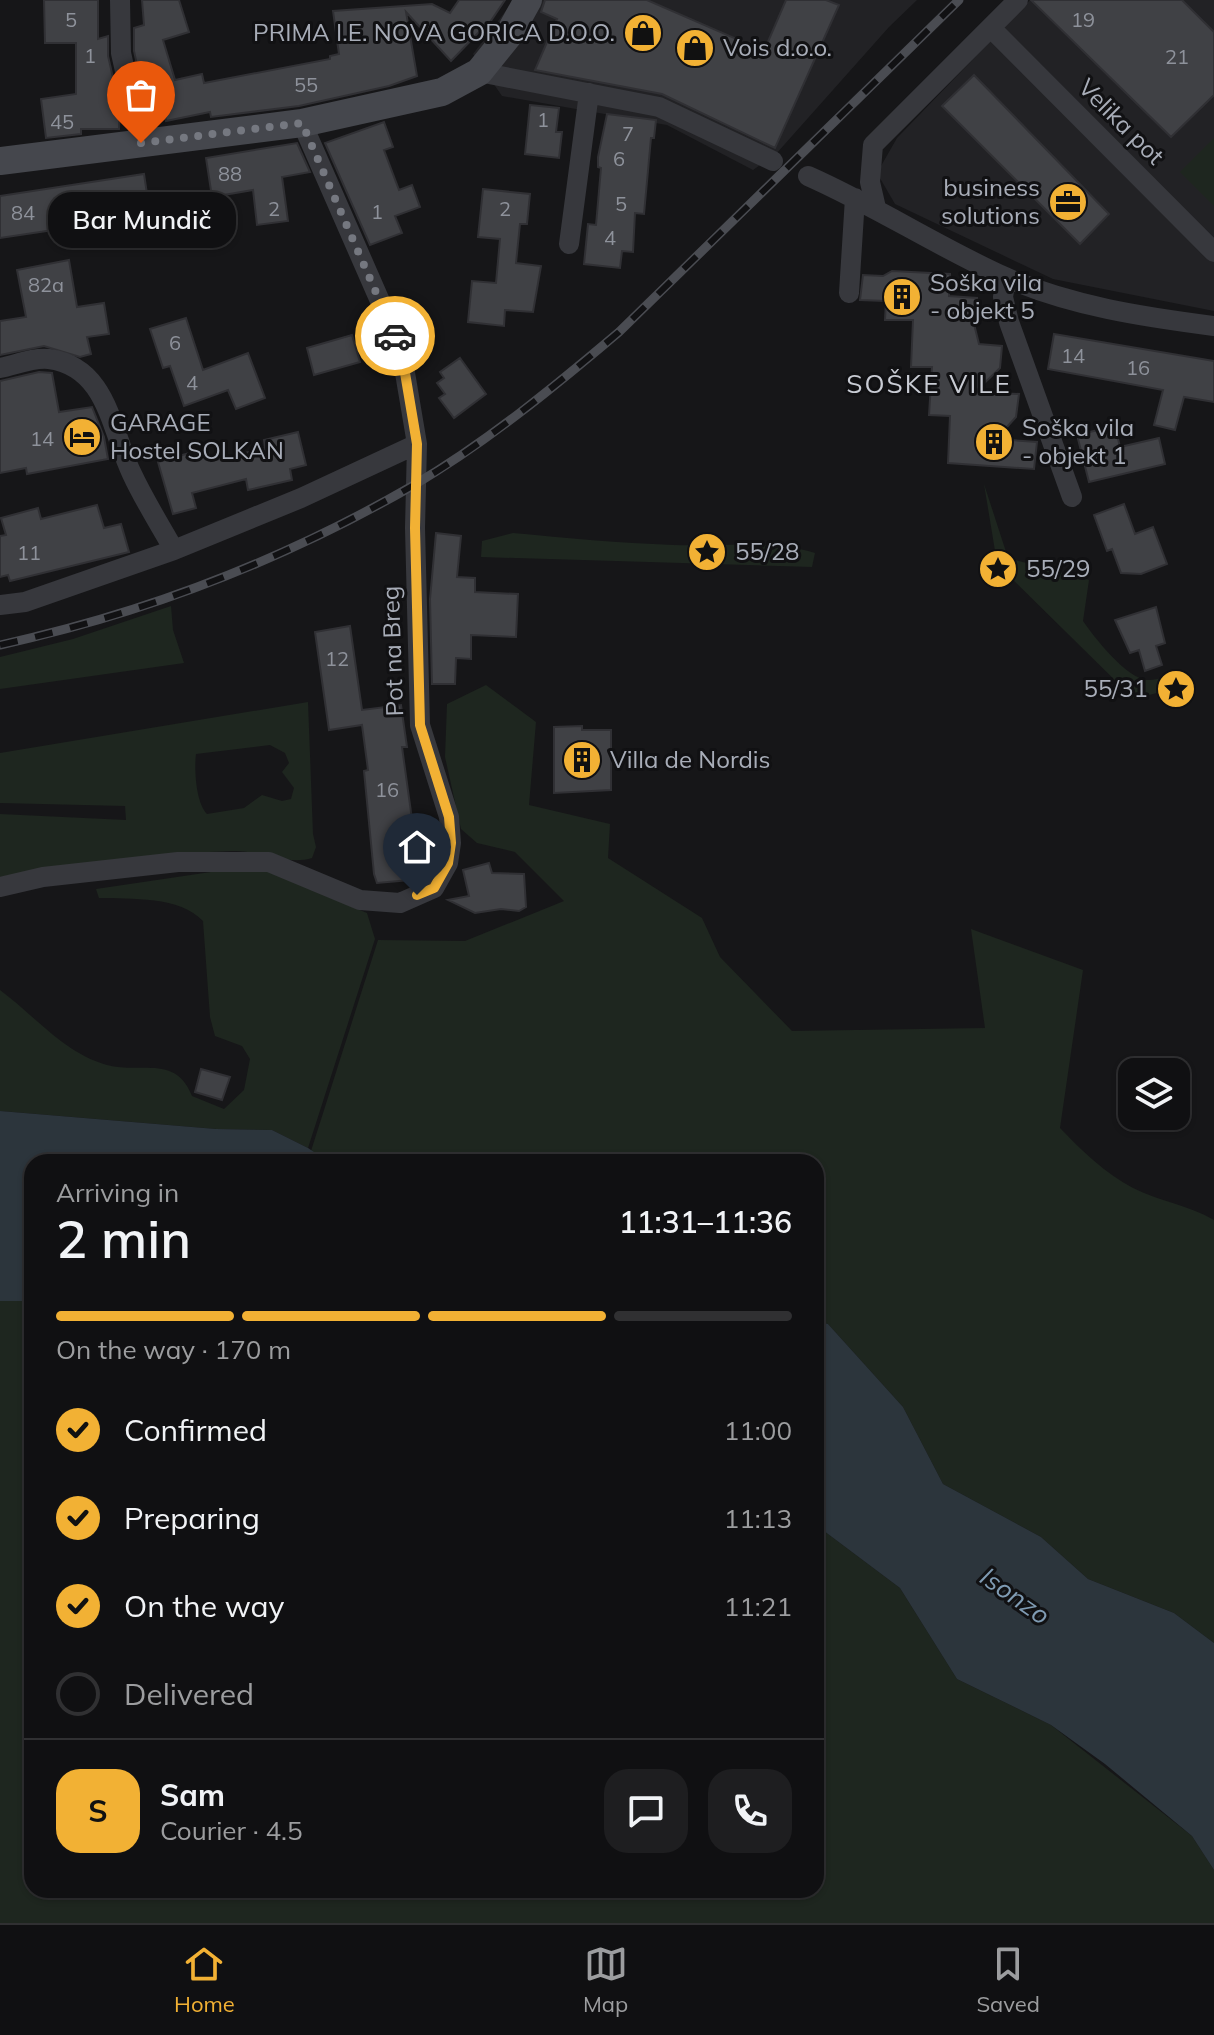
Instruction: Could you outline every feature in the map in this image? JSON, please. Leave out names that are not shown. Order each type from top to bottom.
[{"type":"main road","points":[[0,161],[302,123],[442,92],[479,72],[508,36],[528,0]]},
{"type":"street","points":[[120,0],[121,53],[141,143]]},
{"type":"street","points":[[876,208],[870,182],[873,145],[1018,0]]},
{"type":"street","name":"Velika pot","points":[[991,28],[1214,252]]},
{"type":"street","points":[[479,72],[659,107],[773,161]]},
{"type":"street","points":[[569,244],[589,93]]},
{"type":"street","name":"Pot na Breg","points":[[0,887],[43,877],[178,862],[269,862],[360,900],[400,903],[434,888],[448,863],[451,843],[449,817],[420,725],[415,528],[417,444],[401,349],[302,123]]},
{"type":"street","points":[[808,176],[876,208],[1006,278],[1106,310],[1211,322]]},
{"type":"street","points":[[849,293],[855,198]]},
{"type":"street","points":[[1006,278],[1003,297],[1009,322],[1072,497]]},
{"type":"street","points":[[0,368],[48,359],[71,367],[94,383],[109,409],[131,472],[174,550]]},
{"type":"street","points":[[0,605],[25,602],[174,550],[301,498],[417,444]]},
{"type":"shaded area","points":[[514,0],[917,0],[889,27],[776,154],[753,170],[667,125],[502,96],[473,54]]},
{"type":"shaded area","points":[[1030,0],[1214,0],[1214,311],[1053,279],[895,204],[877,173],[897,138]]},
{"type":"shaded area","points":[[1214,138],[1214,206],[1180,172]]},
{"type":"shaded area","points":[[984,484],[1008,558],[1089,580],[1083,621],[1103,646],[1120,665],[1139,678],[1156,679],[1183,670],[1187,677],[1183,686],[1134,699],[1002,569],[998,569]]},
{"type":"shaded area","points":[[513,533],[653,544],[780,546],[815,553],[812,567],[481,557],[482,541]]},
{"type":"shaded area","points":[[171,606],[173,630],[184,663],[0,689],[0,657],[73,639]]},
{"type":"shaded area","points":[[486,685],[536,722],[529,805],[610,824],[608,858],[702,918],[720,957],[792,1031],[985,1028],[971,929],[1083,970],[1060,1128],[1094,1161],[1123,1182],[1214,1220],[1214,1643],[1174,1613],[1088,1579],[1041,1537],[943,1484],[903,1407],[824,1323],[824,1154],[316,1154],[311,1151],[378,940],[465,941],[564,901],[515,852],[477,843],[461,829],[445,757],[447,704]]},
{"type":"shaded area","points":[[308,702],[316,847],[312,858],[303,860],[243,851],[204,852],[116,860],[0,877],[0,814],[126,820],[125,806],[0,803],[0,753]],"holes":[[[270,745],[285,753],[289,763],[282,772],[294,788],[291,799],[282,801],[262,795],[244,808],[207,814],[203,809],[198,794],[196,754]]]},
{"type":"shaded area","points":[[238,868],[285,872],[326,896],[367,913],[375,939],[308,1148],[272,1130],[216,1129],[0,1111],[0,990],[63,1043],[91,1059],[119,1067],[167,1070],[185,1083],[192,1096],[224,1109],[244,1090],[250,1059],[242,1046],[215,1036],[210,1017],[203,921],[182,907],[168,903],[99,898],[96,889]]},
{"type":"shaded area","points":[[0,1301],[24,1301],[24,1898],[824,1898],[824,1531],[900,1588],[957,1679],[1051,1725],[1192,1836],[1214,1870],[1214,1923],[0,1923]]},
{"type":"water","points":[[0,1111],[216,1129],[272,1130],[317,1154],[24,1154],[24,1301],[0,1301]]},
{"type":"water","name":"Isonzo","points":[[824,1323],[903,1407],[943,1484],[1041,1537],[1088,1579],[1174,1613],[1214,1643],[1214,1870],[1192,1836],[1105,1764],[1051,1725],[957,1679],[900,1588],[824,1531]]},
{"type":"building","points":[[44,0],[98,0],[98,39],[108,36],[108,56],[120,108],[119,129],[81,129],[81,134],[46,138],[41,99],[76,94],[76,43],[45,43]]},
{"type":"building","points":[[142,0],[179,0],[189,32],[163,40],[175,80],[202,74],[204,83],[330,59],[330,56],[339,54],[333,11],[432,4],[450,13],[459,0],[505,0],[482,34],[479,32],[451,61],[406,12],[417,76],[389,86],[299,106],[211,117],[210,112],[166,121],[162,100],[145,103],[134,51],[134,28],[144,25]]},
{"type":"building","points":[[545,0],[647,0],[764,51],[786,0],[826,0],[839,5],[775,148],[662,94],[535,70],[557,19],[541,12]]},
{"type":"building","points":[[1031,0],[1182,0],[1214,32],[1214,95],[1171,137]]},
{"type":"building","points":[[974,75],[1109,214],[1080,244],[942,106]]},
{"type":"building","points":[[530,105],[559,108],[556,132],[562,132],[559,158],[525,154]]},
{"type":"building","points":[[607,114],[656,120],[654,138],[651,138],[644,214],[635,213],[633,252],[622,251],[620,268],[584,264],[588,224],[596,225],[601,168],[598,167],[598,157]]},
{"type":"building","points":[[384,122],[393,147],[384,150],[399,190],[412,185],[420,207],[395,216],[402,233],[370,245],[325,143]]},
{"type":"building","points":[[297,143],[310,172],[282,177],[288,221],[257,225],[253,190],[212,197],[206,158]]},
{"type":"building","points":[[144,174],[154,240],[131,244],[127,219],[0,238],[0,196]]},
{"type":"building","points":[[483,189],[530,194],[527,224],[520,224],[516,263],[541,266],[533,312],[505,310],[504,326],[468,322],[472,281],[496,283],[500,239],[478,237]]},
{"type":"building","points":[[69,260],[77,307],[104,303],[109,334],[87,337],[91,354],[80,357],[44,346],[0,355],[0,321],[26,317],[17,270]]},
{"type":"building","points":[[892,271],[950,274],[949,296],[977,298],[974,324],[979,344],[1002,346],[1000,368],[975,392],[1019,394],[1016,417],[996,439],[1037,442],[1034,469],[948,463],[950,416],[929,415],[932,367],[911,367],[913,320],[885,320],[886,301],[860,300],[863,275],[883,276]]},
{"type":"building","points":[[186,318],[203,370],[248,353],[265,398],[236,409],[228,390],[184,406],[170,366],[163,368],[150,329]]},
{"type":"building","points":[[1054,334],[1214,361],[1214,402],[1184,397],[1175,430],[1154,425],[1163,390],[1048,369]]},
{"type":"building","points":[[352,335],[360,362],[314,375],[307,348]]},
{"type":"building","points":[[460,358],[486,394],[454,418],[439,398],[445,394],[437,383],[444,378],[440,372]]},
{"type":"building","points":[[39,372],[52,373],[59,412],[92,407],[104,437],[108,459],[27,474],[26,468],[0,473],[0,381]]},
{"type":"building","points":[[1115,426],[1120,447],[1159,438],[1165,464],[1089,482],[1077,435]]},
{"type":"building","points":[[298,432],[306,465],[290,469],[292,480],[248,490],[246,479],[192,493],[196,508],[173,514],[158,462],[207,448],[211,461],[265,448],[264,440]]},
{"type":"building","points":[[1124,504],[1135,534],[1153,527],[1167,564],[1141,574],[1121,573],[1112,549],[1107,551],[1094,515]]},
{"type":"building","points":[[97,505],[104,528],[121,524],[129,552],[10,581],[8,575],[0,577],[0,536],[6,535],[1,518],[38,508],[41,519]]},
{"type":"building","points":[[436,533],[461,536],[457,577],[475,578],[475,592],[518,594],[516,637],[471,635],[471,659],[456,658],[455,684],[432,684],[430,599]]},
{"type":"building","points":[[1156,607],[1165,643],[1156,646],[1162,665],[1145,671],[1139,650],[1130,653],[1115,620]]},
{"type":"building","points":[[350,626],[362,710],[401,705],[407,747],[402,747],[414,834],[432,832],[436,858],[408,861],[410,880],[377,883],[374,874],[362,725],[329,730],[315,632]]},
{"type":"building","name":"Villa de Nordis","points":[[582,726],[582,730],[611,730],[611,790],[554,793],[554,727]]},
{"type":"building","points":[[489,863],[492,873],[524,874],[526,907],[519,911],[501,909],[475,913],[448,900],[469,896],[463,870]]},
{"type":"building","points":[[201,1069],[230,1077],[222,1100],[195,1092]]},
{"type":"railway","points":[[0,645],[161,600],[264,560],[365,512],[468,451],[619,332],[959,0]]},
{"type":"way so far","points":[[141,143],[302,123],[395,336]]},
{"type":"place","name":"PRIMA I.E. NOVA GORICA D.O.O.","points":[[643,33]]},
{"type":"place","name":"Vois d.o.o.","points":[[695,48]]},
{"type":"place","name":"Bar Mundič","points":[[141,143]]},
{"type":"place","name":"business solutions","points":[[1068,202]]},
{"type":"place","name":"Soška vila - objekt 5","points":[[902,297]]},
{"type":"place","name":"GARAGE Hostel SOLKAN","points":[[82,437]]},
{"type":"place","name":"Soška vila - objekt 1","points":[[994,442]]},
{"type":"place","name":"55/28","points":[[707,552]]},
{"type":"place","name":"55/29","points":[[998,569]]},
{"type":"place","name":"55/31","points":[[1176,689]]},
{"type":"place","name":"Villa de Nordis","points":[[582,760]]},
{"type":"district","name":"SOŠKE VILE","points":[[929,384]]},
{"type":"route","points":[[395,336],[401,349],[417,444],[415,528],[420,725],[449,817],[451,843],[448,863],[434,888],[417,895]]}]
